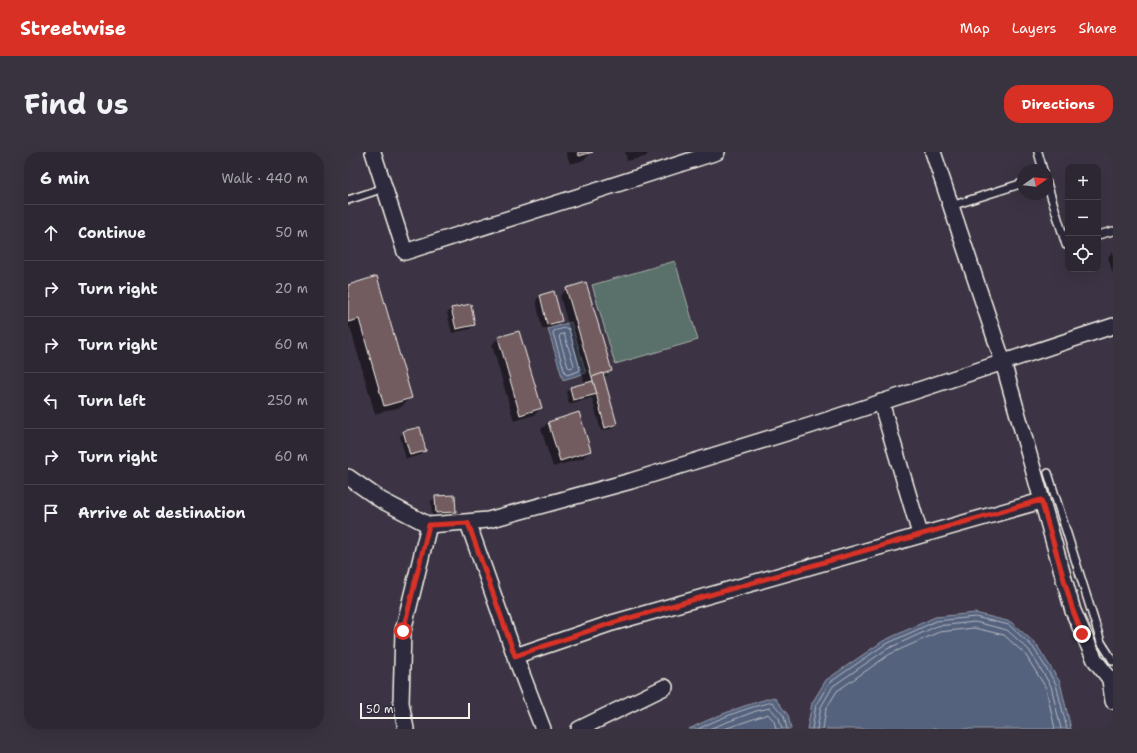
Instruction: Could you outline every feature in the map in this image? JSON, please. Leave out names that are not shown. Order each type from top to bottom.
[{"type":"street","points":[[373,152],[405,252],[699,155],[717,152]]},
{"type":"street","points":[[933,152],[1003,362],[1073,611],[1095,660],[1111,682],[1113,701]]},
{"type":"street","points":[[348,477],[382,500],[429,525],[468,523],[488,520],[631,481],[809,426],[1113,326]]},
{"type":"street","points":[[881,402],[920,534]]},
{"type":"street","points":[[515,656],[612,623],[1041,500]]},
{"type":"street","points":[[468,523],[515,656],[543,729]]},
{"type":"street","points":[[406,729],[401,703],[403,631],[429,525]]},
{"type":"street","points":[[578,729],[665,687]]},
{"type":"lane","points":[[1038,152],[1041,164]]},
{"type":"lane","points":[[951,206],[1017,185]]},
{"type":"lane","points":[[348,200],[384,188]]},
{"type":"lane","points":[[1052,200],[1065,242]]},
{"type":"lane","points":[[1101,235],[1113,231]]},
{"type":"lane","points":[[1048,473],[1101,642],[1113,661]]},
{"type":"green space","points":[[675,261],[698,340],[615,364],[592,285]]},
{"type":"water","points":[[571,322],[586,373],[563,380],[548,329]]},
{"type":"water","points":[[975,613],[1011,622],[1036,644],[1060,682],[1071,729],[807,729],[812,703],[826,680],[883,641],[935,617]]},
{"type":"water","points":[[774,697],[788,715],[791,729],[689,729],[710,719],[752,703]]},
{"type":"building","points":[[578,152],[593,152],[579,156]]},
{"type":"building","points":[[377,276],[412,398],[384,406],[359,319],[348,322],[348,285]]},
{"type":"building","points":[[586,282],[612,371],[592,377],[566,288]]},
{"type":"building","points":[[554,291],[562,321],[547,325],[540,295]]},
{"type":"building","points":[[471,304],[475,325],[456,329],[451,308]]},
{"type":"building","points":[[519,331],[542,408],[520,415],[498,337]]},
{"type":"building","points":[[603,373],[617,424],[605,428],[592,377]]},
{"type":"building","points":[[593,381],[597,394],[573,400],[570,387]]},
{"type":"building","points":[[579,412],[591,451],[560,461],[548,422]]},
{"type":"building","points":[[420,427],[426,451],[410,455],[403,431]]},
{"type":"building","points":[[455,495],[456,512],[436,513],[435,496]]},
{"type":"route","points":[[403,631],[429,525],[468,523],[515,656],[612,623],[1041,500],[1073,611],[1082,634]]}]
